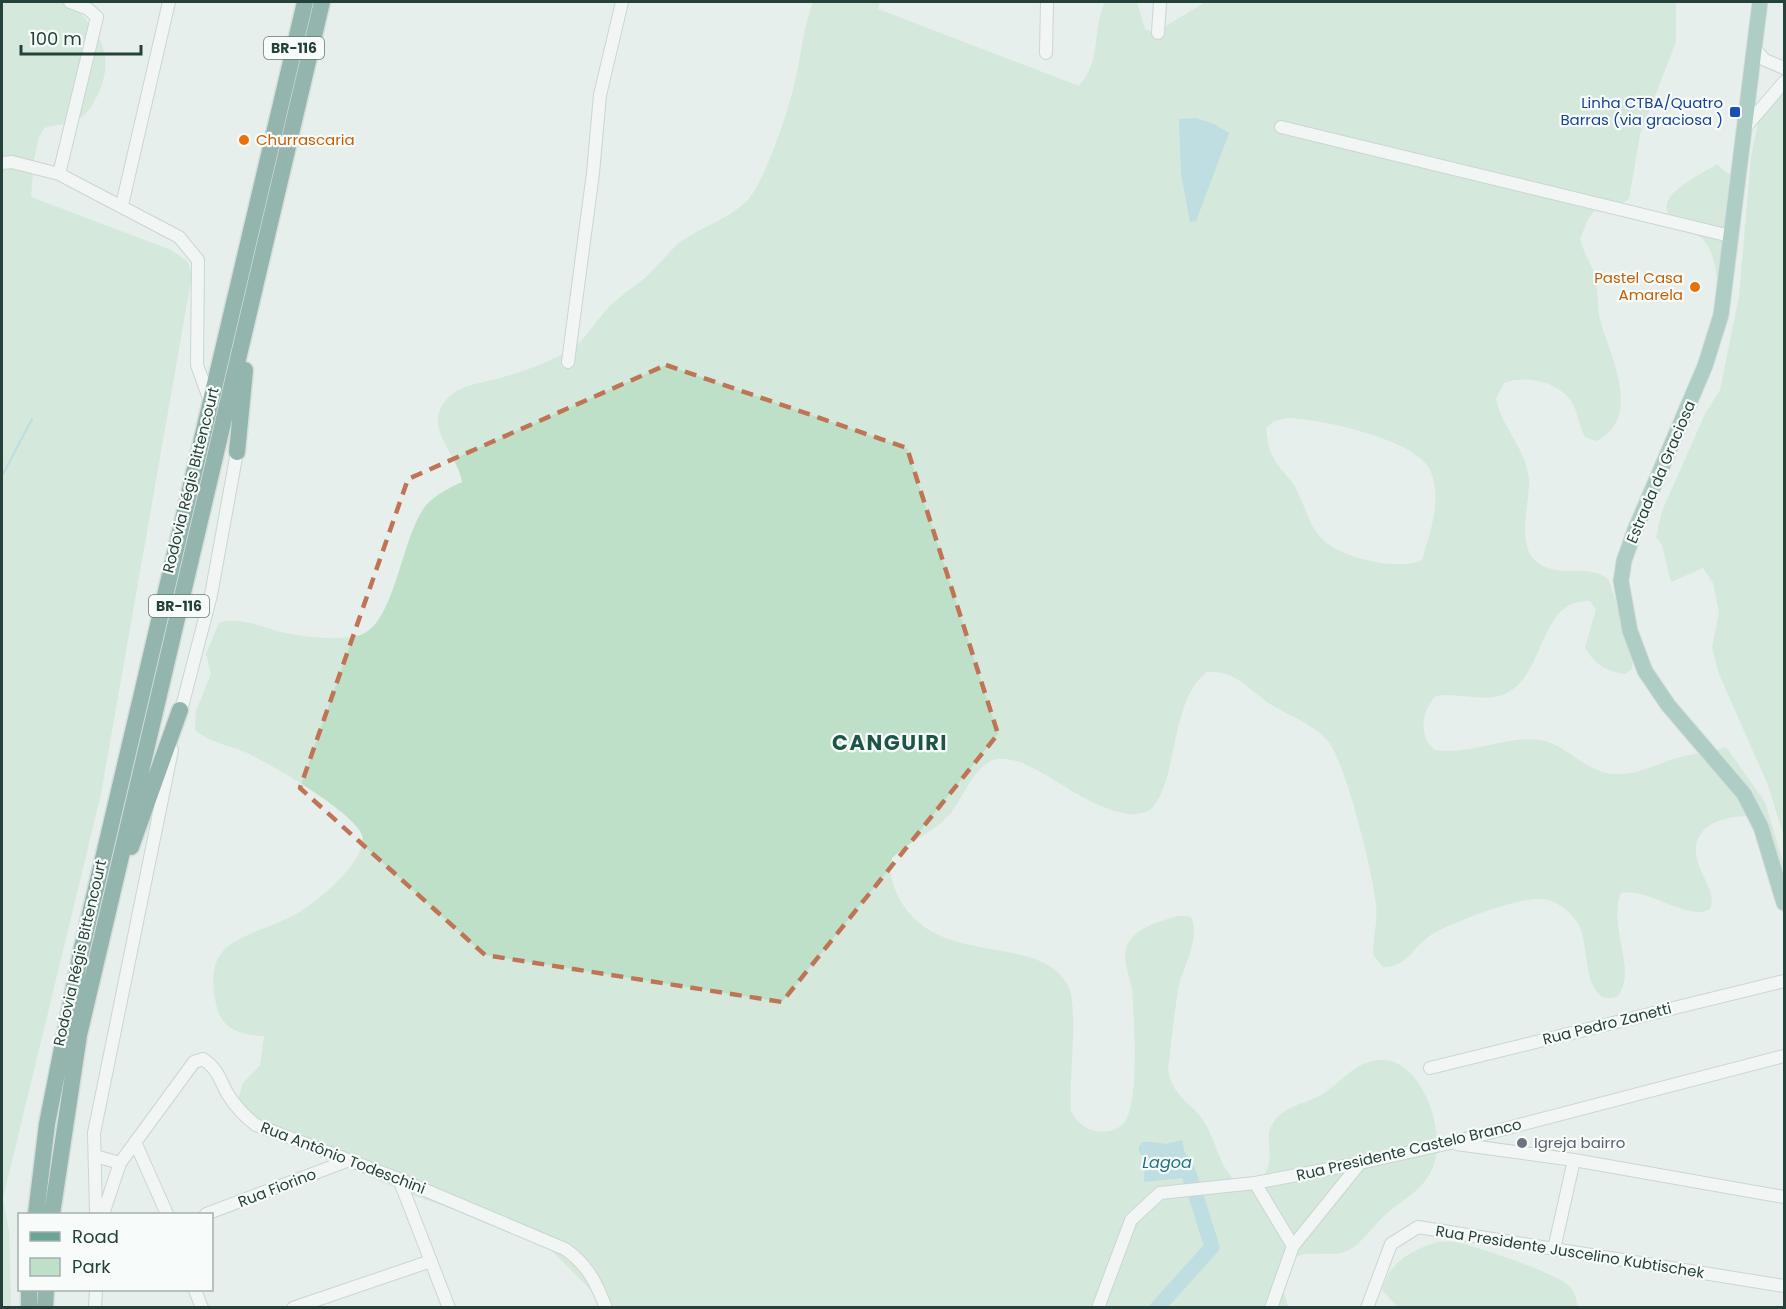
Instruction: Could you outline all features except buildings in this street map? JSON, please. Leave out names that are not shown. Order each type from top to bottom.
[{"type":"highway","name":"Rodovia Régis Bittencourt","points":[[36,1213],[47,1124],[68,1010],[124,763],[305,2]]},
{"type":"highway","name":"Rodovia Régis Bittencourt","points":[[52,1213],[79,1035],[322,2]]},
{"type":"highway","points":[[237,452],[248,320]]},
{"type":"highway","points":[[105,919],[180,710]]},
{"type":"highway","points":[[29,1291],[29,1308]]},
{"type":"highway","points":[[45,1308],[46,1291]]},
{"type":"main road","name":"Estrada da Graciosa","points":[[1760,2],[1742,131],[1721,315],[1705,366],[1635,530],[1624,561],[1622,581],[1630,631],[1645,670],[1668,705],[1744,794],[1761,827],[1785,903]]},
{"type":"street","points":[[59,174],[98,17],[88,9],[70,2]]},
{"type":"street","points":[[122,204],[169,2]]},
{"type":"street","points":[[568,362],[593,173],[600,94],[622,2]]},
{"type":"street","points":[[1046,53],[1047,2]]},
{"type":"street","points":[[1158,33],[1160,2]]},
{"type":"street","points":[[1754,48],[1766,60],[1785,68]]},
{"type":"street","points":[[1742,131],[1785,82]]},
{"type":"street","points":[[1281,127],[1730,236]]},
{"type":"street","points":[[2,163],[12,162],[59,174],[122,204],[179,237],[198,260],[197,365],[210,402]]},
{"type":"street","points":[[96,1213],[94,1133],[116,1013],[180,710],[211,595],[237,452]]},
{"type":"street","name":"Rua Pedro Zanetti","points":[[1430,1068],[1785,981]]},
{"type":"street","name":"Rua Presidente Castelo Branco","points":[[1098,1308],[1131,1220],[1160,1193],[1255,1183],[1360,1163],[1450,1143],[1785,1056]]},
{"type":"street","name":"Rua Antônio Todeschini","points":[[104,1213],[120,1163],[194,1062],[203,1059],[218,1070],[227,1092],[241,1114],[256,1125],[399,1179],[565,1249],[586,1267],[596,1281],[606,1308]]},
{"type":"street","points":[[135,1142],[166,1213]]},
{"type":"street","points":[[1450,1143],[1574,1160],[1785,1197]]},
{"type":"street","points":[[95,1156],[120,1163]]},
{"type":"street","points":[[1554,1249],[1574,1160]]},
{"type":"street","name":"Rua Fiorino","points":[[211,1213],[347,1161]]},
{"type":"street","points":[[1271,1308],[1293,1246],[1360,1163]]},
{"type":"street","points":[[399,1179],[449,1308]]},
{"type":"street","points":[[1255,1183],[1293,1246]]},
{"type":"street","name":"Rua Presidente Juscelino Kubtischek","points":[[1367,1308],[1391,1244],[1418,1227],[1785,1286]]},
{"type":"street","points":[[293,1308],[431,1261]]},
{"type":"street","points":[[95,1308],[96,1291]]},
{"type":"street","points":[[195,1291],[202,1308]]},
{"type":"highlighted area","points":[[666,365],[907,448],[998,734],[782,1002],[485,955],[300,788],[408,479]]},
{"type":"green space","points":[[5,2],[69,2],[95,32],[104,53],[104,78],[89,110],[76,120],[44,128],[39,137],[34,160],[31,197],[171,250],[188,262],[192,275],[101,794],[3,1198],[9,1231],[11,1307],[2,1308],[2,7]]},
{"type":"green space","points":[[813,2],[880,2],[878,9],[1079,86],[1091,66],[1098,24],[1105,2],[1137,2],[1145,29],[1154,33],[1206,2],[1676,2],[1676,42],[1640,134],[1629,199],[1620,205],[1595,210],[1588,219],[1580,239],[1594,273],[1599,318],[1620,387],[1621,403],[1618,418],[1610,431],[1596,441],[1585,437],[1569,398],[1556,387],[1538,381],[1512,381],[1504,383],[1496,399],[1503,420],[1527,469],[1529,490],[1525,527],[1528,550],[1534,559],[1551,569],[1593,572],[1609,580],[1633,658],[1632,669],[1625,674],[1618,673],[1602,666],[1593,658],[1585,647],[1596,610],[1590,601],[1573,604],[1560,612],[1551,625],[1529,671],[1519,684],[1497,697],[1436,696],[1427,709],[1424,731],[1435,750],[1461,750],[1514,740],[1540,740],[1555,745],[1597,770],[1618,774],[1637,772],[1677,758],[1726,747],[1765,802],[1784,865],[1784,895],[1746,816],[1735,817],[1724,819],[1706,828],[1697,843],[1696,854],[1699,866],[1712,898],[1710,909],[1701,912],[1691,911],[1632,892],[1621,893],[1617,920],[1625,973],[1618,996],[1607,998],[1599,994],[1589,974],[1579,925],[1568,911],[1548,900],[1538,899],[1508,904],[1458,922],[1434,933],[1399,964],[1383,967],[1373,955],[1376,910],[1370,869],[1358,819],[1335,753],[1328,741],[1315,729],[1274,707],[1239,681],[1216,672],[1207,672],[1195,684],[1187,700],[1167,776],[1161,793],[1148,811],[1131,814],[1114,811],[1086,799],[1020,762],[996,759],[980,770],[943,821],[892,858],[891,874],[895,889],[916,920],[937,934],[961,943],[1033,959],[1053,968],[1067,984],[1073,1009],[1071,1111],[1080,1124],[1091,1130],[1107,1131],[1121,1126],[1129,1113],[1132,1098],[1135,1038],[1132,990],[1125,959],[1128,944],[1134,936],[1147,927],[1178,916],[1191,917],[1194,935],[1178,990],[1168,1070],[1180,1096],[1205,1123],[1223,1164],[1233,1179],[1262,1179],[1269,1163],[1270,1129],[1277,1117],[1323,1094],[1359,1066],[1372,1061],[1388,1061],[1403,1067],[1415,1079],[1425,1094],[1436,1131],[1437,1149],[1430,1173],[1420,1187],[1385,1215],[1354,1247],[1342,1253],[1306,1254],[1292,1259],[1283,1289],[1288,1307],[608,1307],[548,1247],[517,1232],[407,1193],[262,1129],[238,1100],[243,1083],[260,1065],[264,1036],[235,1030],[229,1027],[220,1016],[213,984],[215,967],[221,954],[244,936],[303,910],[326,892],[349,869],[357,857],[362,845],[362,835],[356,825],[344,814],[310,789],[257,758],[212,740],[195,730],[196,711],[211,674],[206,654],[219,623],[242,621],[289,634],[334,638],[363,634],[374,625],[391,594],[418,517],[431,500],[462,482],[439,428],[440,410],[445,401],[452,394],[470,385],[523,371],[569,351],[612,304],[644,279],[679,243],[737,210],[745,203],[758,185],[785,118]],"holes":[[[1286,418],[1365,432],[1406,449],[1421,459],[1430,470],[1435,492],[1434,515],[1422,560],[1399,564],[1370,561],[1342,552],[1322,539],[1313,527],[1294,485],[1274,459],[1268,442],[1266,428],[1274,421]]]},
{"type":"green space","points":[[1784,87],[1784,837],[1768,785],[1719,674],[1712,648],[1719,612],[1713,583],[1703,568],[1671,582],[1662,545],[1656,537],[1662,511],[1705,414],[1720,390],[1739,297],[1751,157],[1759,118]]},
{"type":"green space","points":[[1717,164],[1727,173],[1735,175],[1720,301],[1710,249],[1700,237],[1676,222],[1668,213],[1667,204],[1679,188]]},
{"type":"green space","points":[[1437,1242],[1465,1245],[1549,1274],[1571,1288],[1577,1307],[1398,1307],[1382,1290],[1390,1272],[1402,1259]]},
{"type":"water","points":[[1196,118],[1214,124],[1229,133],[1196,221],[1190,222],[1181,173],[1179,119]]},
{"type":"water","name":"Lagoa","points":[[1182,1140],[1190,1177],[1144,1182],[1146,1149]]},
{"type":"waterway","points":[[2,476],[32,419]]},
{"type":"waterway","points":[[1146,1149],[1177,1156],[1189,1173],[1192,1183]]},
{"type":"waterway","points":[[1157,1308],[1212,1247],[1196,1196]]},
{"type":"place","name":"Linha CTBA/Quatro Barras (via graciosa )","points":[[1735,112]]},
{"type":"place","name":"Churrascaria","points":[[244,140]]},
{"type":"place","name":"Pastel Casa Amarela","points":[[1695,287]]},
{"type":"place","name":"Igreja bairro","points":[[1522,1143]]},
{"type":"district","name":"CANGUIRI","points":[[890,743]]}]
